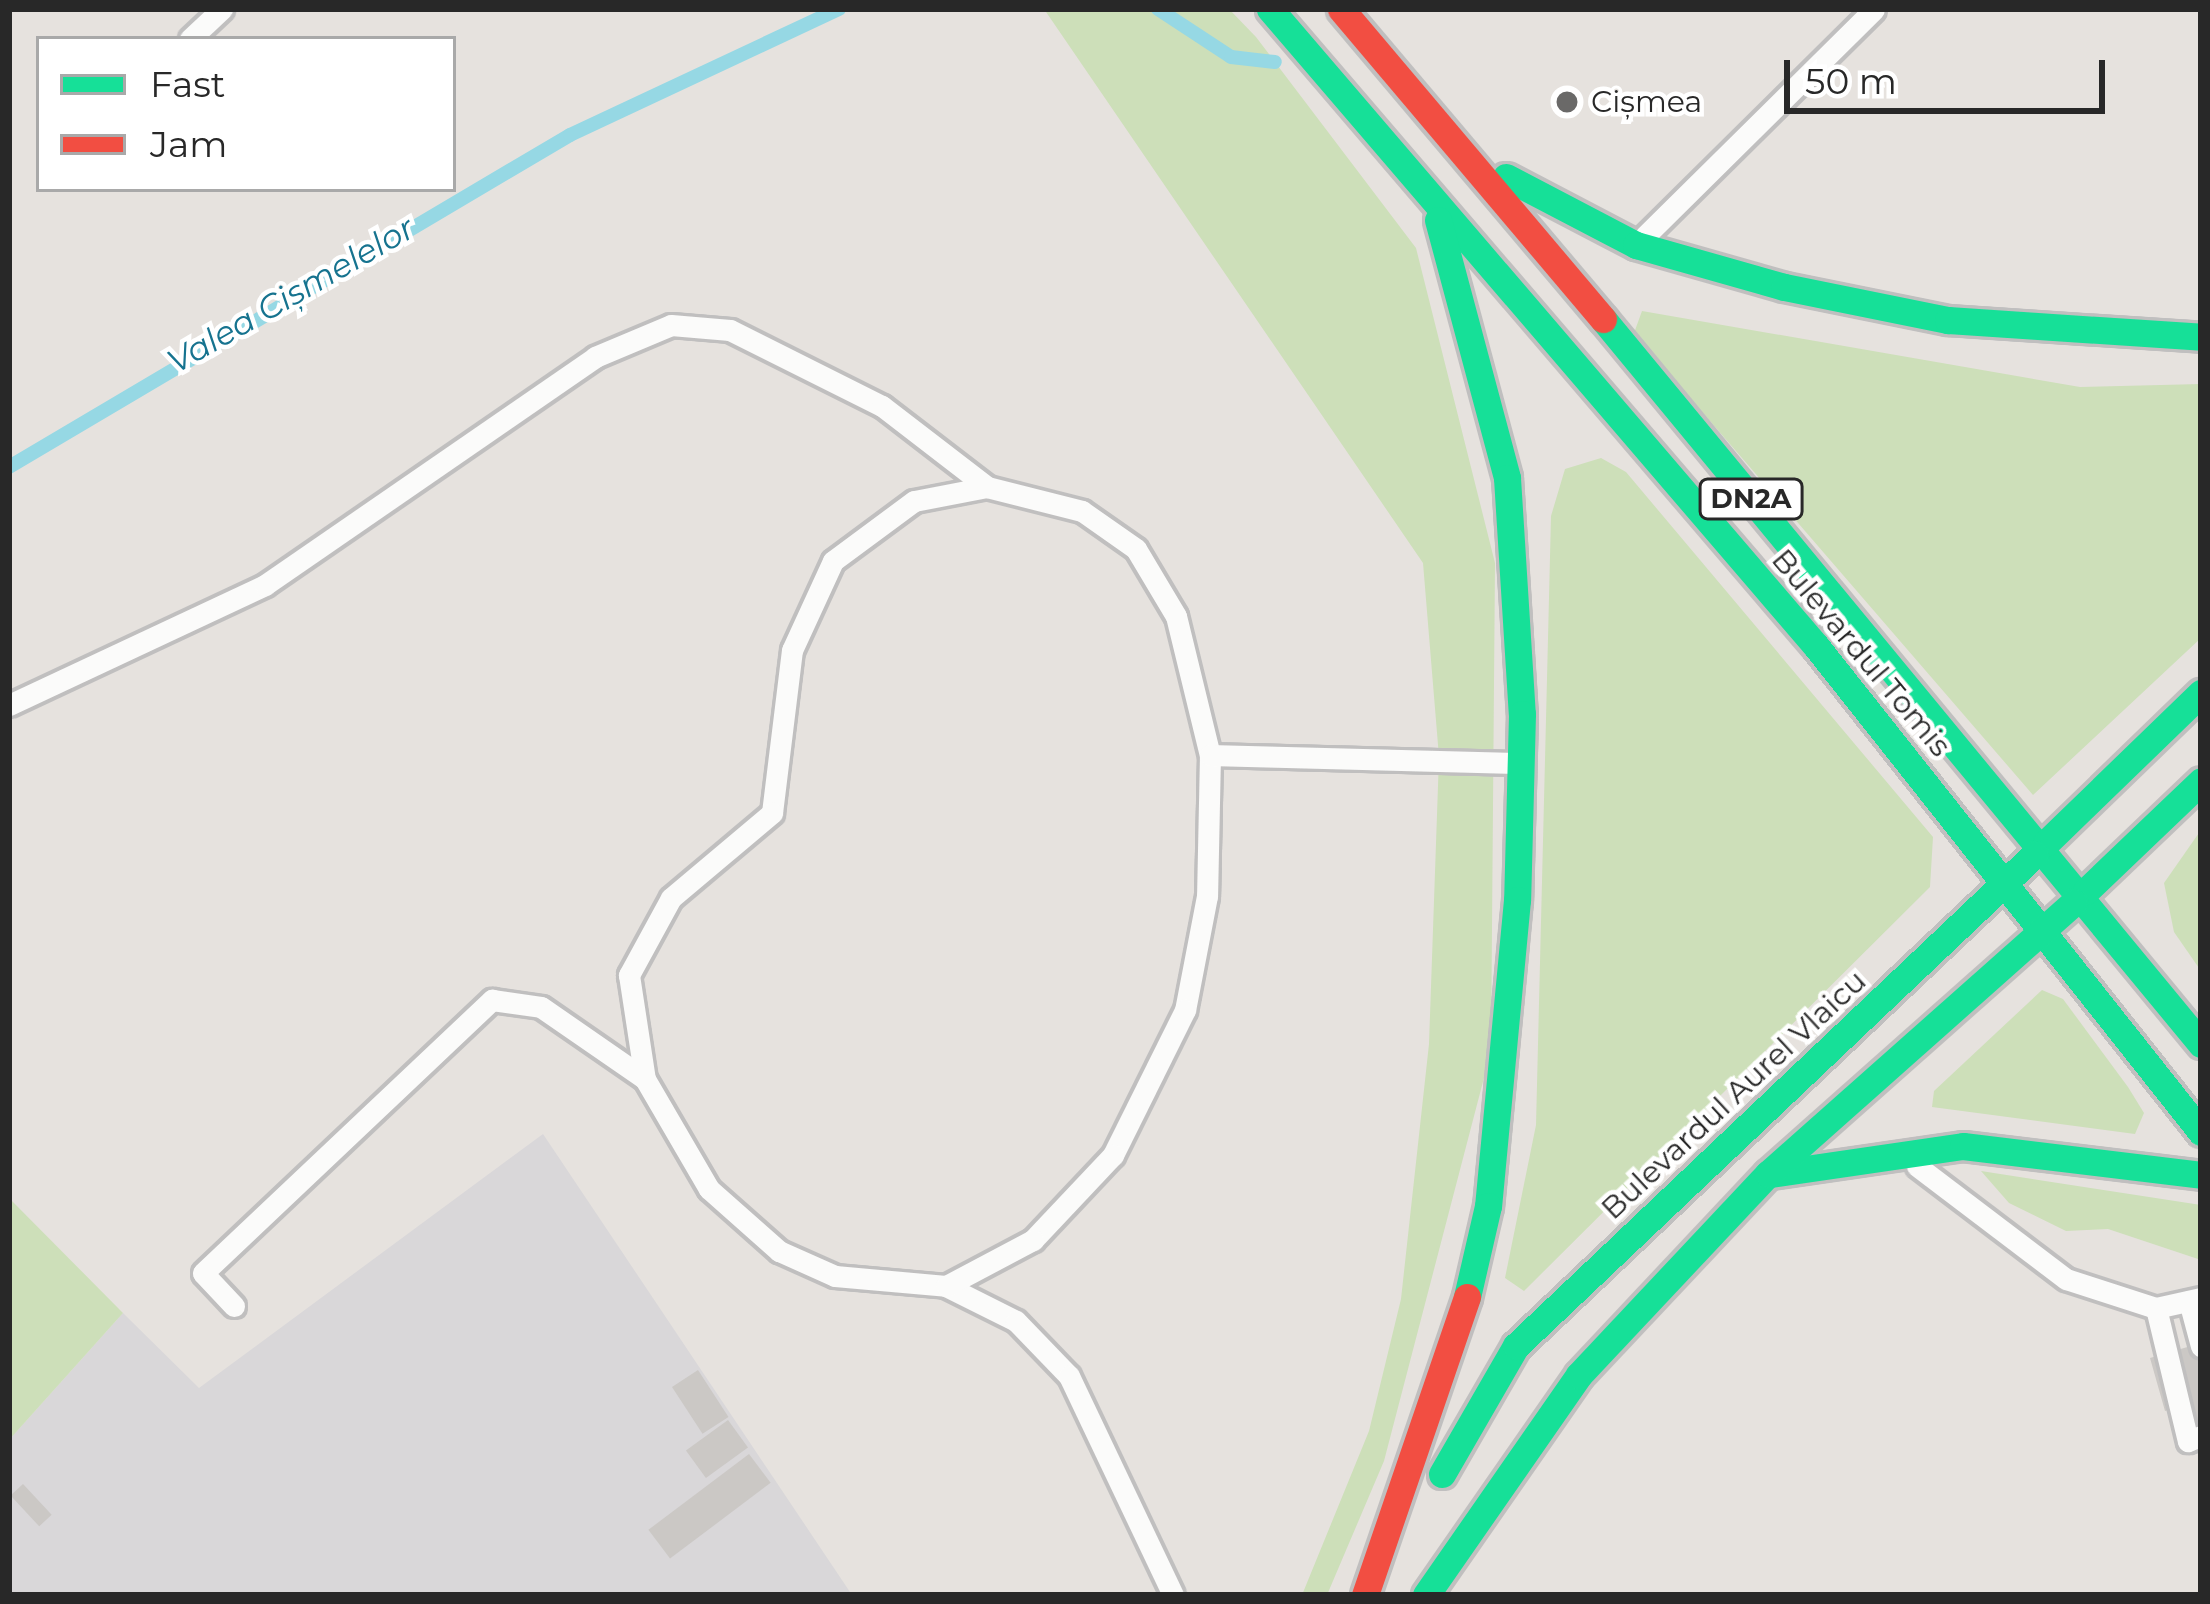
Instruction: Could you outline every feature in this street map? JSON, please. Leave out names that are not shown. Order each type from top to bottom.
[{"type":"main road","name":"Bulevardul Tomis","points":[[1270,9],[1427,182],[2006,883],[2201,1132]]},
{"type":"main road","name":"Bulevardul Tomis","points":[[1341,9],[1464,148],[2046,842],[2201,1044]]},
{"type":"main road","points":[[1464,148],[1636,244],[1948,320],[2201,337]]},
{"type":"main road","points":[[1365,1595],[1459,1332],[1488,1206],[1506,1073],[1521,763],[1507,478],[1427,182]]},
{"type":"main road","name":"Bulevardul Aurel Vlaicu","points":[[1378,1595],[1516,1346],[2201,693]]},
{"type":"main road","points":[[1426,1595],[1579,1375],[1768,1174],[2044,930],[2201,781]]},
{"type":"main road","points":[[1768,1174],[1892,1149],[1963,1146],[2201,1175]]},
{"type":"lane","points":[[193,36],[222,9]]},
{"type":"lane","points":[[1636,244],[1874,9]]},
{"type":"lane","points":[[9,705],[265,585],[595,357],[671,325],[730,330],[882,406],[987,487],[1082,512],[1136,549],[1176,616],[1210,755],[1207,896],[1185,1010],[1113,1155],[1033,1240],[946,1286]]},
{"type":"lane","points":[[987,487],[914,501],[833,561],[792,650],[772,813],[671,898],[629,974],[645,1079],[709,1189],[779,1251],[835,1276],[946,1286],[1016,1321],[1069,1376],[1172,1595]]},
{"type":"lane","points":[[1210,755],[1521,763]]},
{"type":"lane","points":[[234,1306],[203,1273],[492,1000],[542,1007],[645,1079]]},
{"type":"lane","points":[[1892,1149],[2066,1279],[2156,1308],[2195,1300],[2201,1346]]},
{"type":"lane","points":[[2156,1308],[2188,1441],[2201,1436]]},
{"type":"shaded area","points":[[543,1134],[852,1595],[9,1595],[9,1440],[123,1313],[199,1388]]},
{"type":"green space","points":[[1044,9],[1229,9],[1256,37],[1416,248],[1495,563],[1491,1051],[1384,1461],[1327,1595],[1302,1595],[1369,1431],[1401,1299],[1429,1044],[1439,757],[1423,563]]},
{"type":"green space","points":[[1642,311],[2080,387],[2201,384],[2201,638],[2033,795],[1634,333]]},
{"type":"green space","points":[[1601,458],[1626,472],[1933,837],[1930,887],[1524,1291],[1505,1278],[1536,1125],[1551,516],[1565,469]]},
{"type":"green space","points":[[2201,830],[2201,971],[2174,932],[2164,883]]},
{"type":"green space","points":[[2042,990],[2063,999],[2128,1087],[2144,1113],[2135,1134],[1932,1107],[1934,1091]]},
{"type":"green space","points":[[1981,1171],[2201,1205],[2201,1260],[2108,1229],[2066,1231],[2009,1203]]},
{"type":"green space","points":[[9,1198],[123,1313],[9,1440]]},
{"type":"building","points":[[2201,1343],[2201,1448],[2184,1406],[2165,1411],[2150,1358]]},
{"type":"building","points":[[698,1370],[728,1417],[703,1434],[672,1387]]},
{"type":"building","points":[[728,1420],[748,1448],[706,1478],[686,1451]]},
{"type":"building","points":[[749,1454],[771,1483],[670,1559],[648,1530]]},
{"type":"building","points":[[23,1484],[52,1515],[39,1526],[11,1496]]},
{"type":"waterway","name":"Valea Cișmelelor","points":[[9,467],[570,135],[839,9]]},
{"type":"waterway","name":"Valea Cișmelelor","points":[[1158,9],[1231,57],[1275,62]]},
{"type":"traffic: fast","points":[[1270,9],[1816,646],[2201,1132]]},
{"type":"traffic: fast","points":[[1506,177],[1636,245],[1784,287],[1948,320],[2201,337]]},
{"type":"traffic: fast","points":[[1438,220],[1507,478],[1522,714],[1517,900],[1488,1206],[1467,1297]]},
{"type":"traffic: fast","points":[[1603,319],[2201,1044]]},
{"type":"traffic: fast","points":[[2046,843],[2201,693]]},
{"type":"traffic: fast","points":[[2086,891],[2201,781]]},
{"type":"traffic: fast","points":[[1442,1474],[1516,1346],[2035,854]]},
{"type":"traffic: fast","points":[[1426,1595],[1579,1375],[1768,1174],[2074,902]]},
{"type":"traffic: fast","points":[[1771,1174],[1963,1146],[2201,1175]]},
{"type":"traffic: jam","points":[[1341,9],[1603,319]]},
{"type":"traffic: jam","points":[[1365,1595],[1467,1297]]},
{"type":"place","name":"Cișmea","points":[[1567,102]]}]
